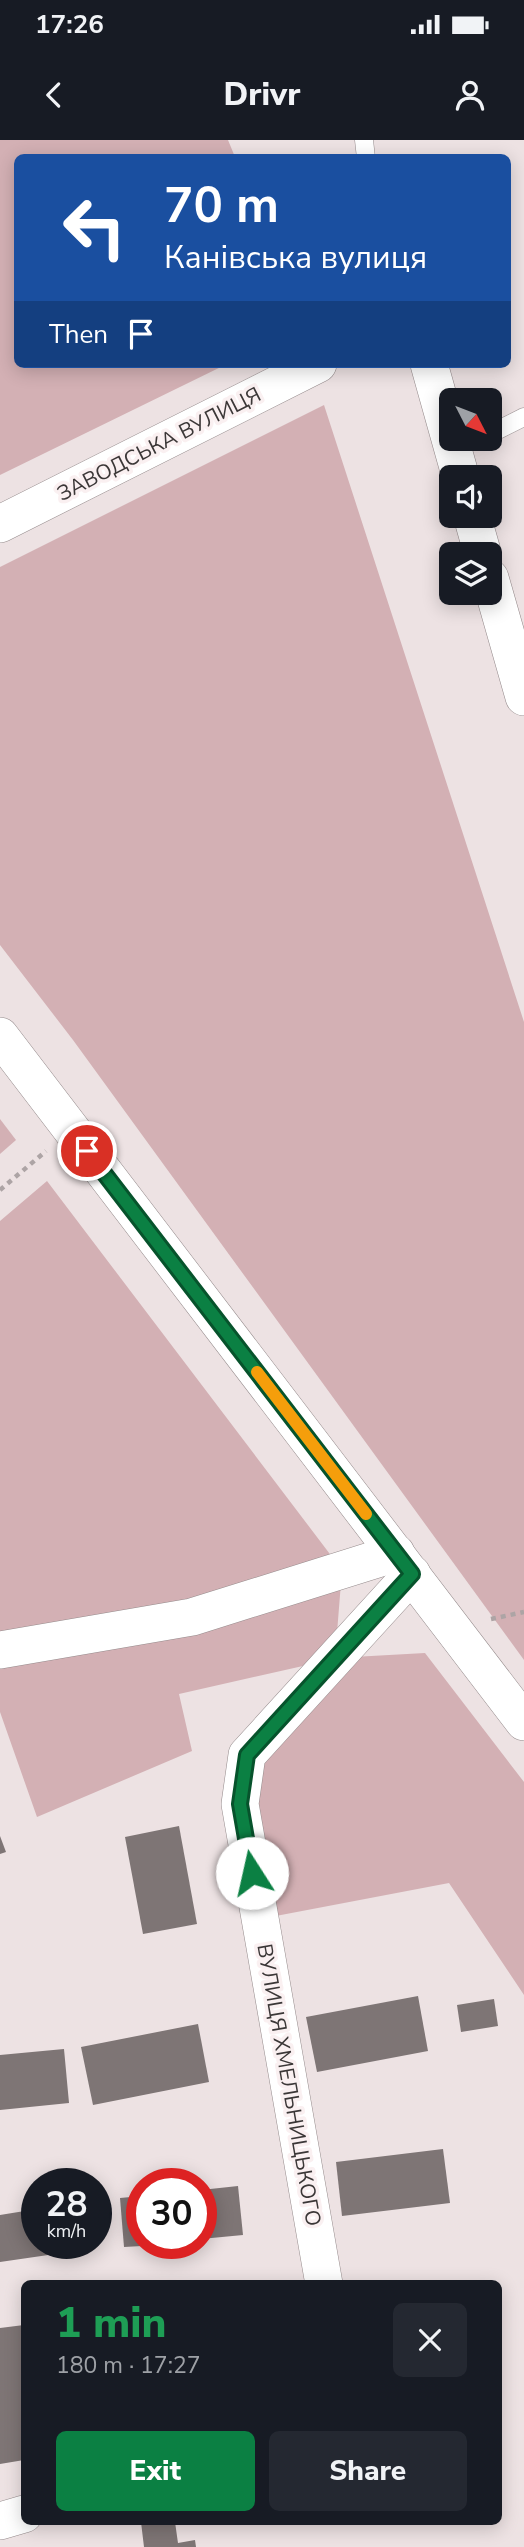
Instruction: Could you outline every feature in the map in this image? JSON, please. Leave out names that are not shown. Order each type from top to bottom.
[{"type":"street","name":"ЗАВОДСЬКА ВУЛИЦЯ","points":[[0,524],[310,368]]},
{"type":"street","points":[[431,368],[465,456]]},
{"type":"street","points":[[498,605],[524,697]]},
{"type":"street","points":[[0,1036],[524,1722]]},
{"type":"street","points":[[0,1650],[192,1617],[404,1564]]},
{"type":"street","name":"ВУЛИЦЯ ХМЕЛЬНИЦЬКОГО","points":[[323,2280],[240,1804],[247,1755],[404,1564]]},
{"type":"street","points":[[0,2521],[21,2515]]},
{"type":"lane","points":[[502,428],[524,417]]},
{"type":"path","points":[[0,1190],[71,1130]]},
{"type":"shaded area","points":[[0,140],[228,140],[234,154],[14,154],[14,368],[219,368],[0,475]]},
{"type":"shaded area","points":[[324,405],[524,1022],[524,1660],[73,1040],[0,945],[0,567]]},
{"type":"shaded area","points":[[0,1119],[16,1140],[0,1154]]},
{"type":"shaded area","points":[[47,1181],[342,1570],[335,1658],[425,1653],[524,1782],[524,1995],[449,1883],[260,1919],[247,1755],[334,1659],[179,1694],[192,1751],[37,1817],[0,1712],[0,1221]]},
{"type":"building","points":[[179,1826],[197,1924],[143,1934],[125,1837]]},
{"type":"building","points":[[0,1836],[6,1852],[0,1854]]},
{"type":"building","points":[[418,1996],[428,2051],[317,2072],[306,2017]]},
{"type":"building","points":[[494,1999],[498,2026],[461,2032],[457,2005]]},
{"type":"building","points":[[198,2024],[209,2082],[93,2105],[81,2047]]},
{"type":"building","points":[[64,2049],[69,2103],[0,2110],[0,2055]]},
{"type":"building","points":[[443,2149],[450,2203],[342,2216],[336,2162]]},
{"type":"building","points":[[238,2186],[243,2235],[217,2237],[217,2188]]},
{"type":"building","points":[[126,2197],[126,2247],[124,2247],[120,2198]]},
{"type":"building","points":[[21,2212],[21,2259],[0,2262],[0,2215]]},
{"type":"building","points":[[21,2325],[21,2460],[0,2464],[0,2328]]},
{"type":"building","points":[[141,2525],[175,2525],[178,2543],[195,2540],[196,2547],[144,2547]]},
{"type":"slow traffic","points":[[257,1372],[366,1514]]},
{"type":"route","points":[[87,1151],[412,1574],[247,1755],[240,1804],[252,1873]]}]
